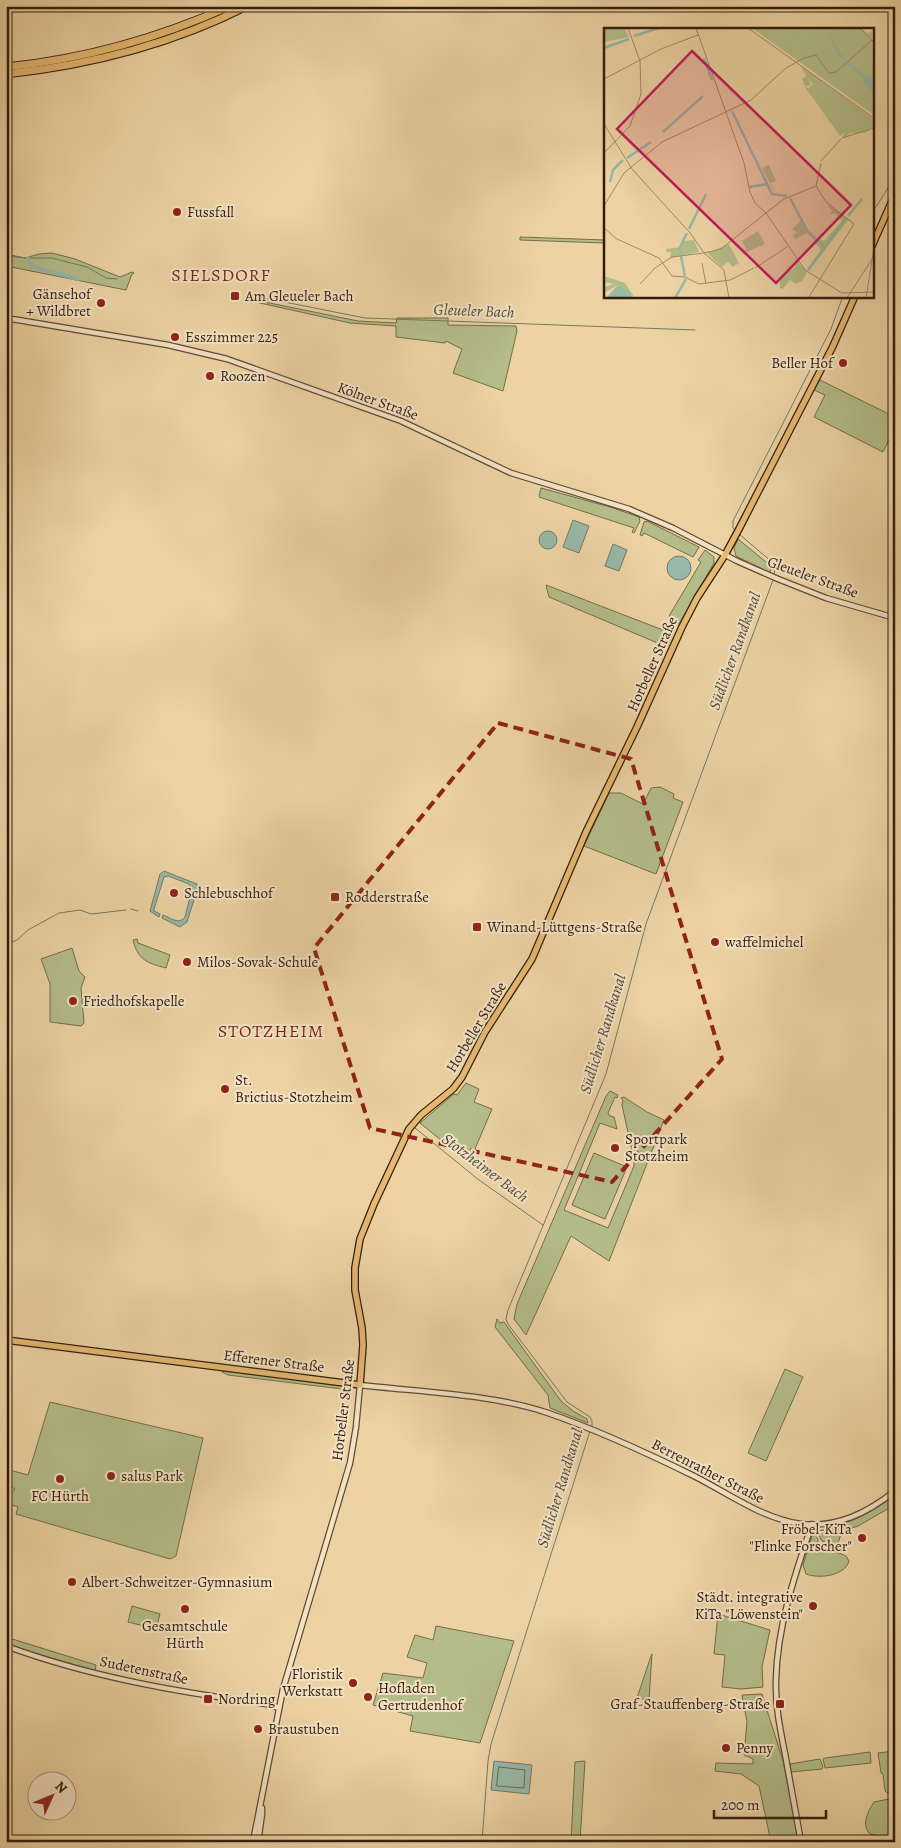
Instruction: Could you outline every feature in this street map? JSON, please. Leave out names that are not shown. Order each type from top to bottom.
[{"type":"highway","points":[[6,67],[74,57],[138,41],[230,6]]},
{"type":"highway","points":[[6,74],[66,66],[109,57],[195,29],[247,6]]},
{"type":"main road","points":[[874,241],[895,194]]},
{"type":"main road","name":"Horbeller Straße","points":[[360,1385],[363,1345],[355,1268],[360,1239],[374,1204],[409,1129],[421,1115],[453,1089],[462,1077],[485,1032],[540,943],[586,832],[637,728],[682,627],[697,598],[735,537],[833,346],[853,298]]},
{"type":"main road","name":"Efferener Straße","points":[[6,1340],[360,1385]]},
{"type":"street","name":"Kölner Straße","points":[[6,318],[168,345],[227,359],[401,421],[511,473],[629,509],[673,528],[725,555]]},
{"type":"street","name":"Gleueler Straße","points":[[725,555],[778,580],[826,598],[895,618]]},
{"type":"street","name":"Efferener Straße","points":[[360,1385],[514,1404],[546,1412],[595,1431]]},
{"type":"street","name":"Horbeller Straße","points":[[253,1842],[279,1708],[289,1668],[350,1462],[360,1385]]},
{"type":"street","name":"Berrenrather Straße","points":[[595,1431],[672,1466],[772,1516],[791,1522],[812,1524]]},
{"type":"street","points":[[801,1842],[780,1729],[776,1680],[777,1657],[784,1619],[812,1524],[826,1524],[852,1518],[868,1510],[895,1491]]},
{"type":"street","name":"Sudetenstraße","points":[[6,1646],[127,1681],[164,1689],[266,1704],[279,1708]]},
{"type":"street","name":"Horbeller Straße","points":[[258,1842],[262,1814],[261,1804]]},
{"type":"highlighted area","points":[[498,723],[631,759],[722,1059],[612,1182],[370,1128],[314,948]]},
{"type":"green space","points":[[520,237],[604,240],[604,243],[520,240]]},
{"type":"green space","points":[[52,253],[75,259],[120,277],[132,272],[134,273],[126,290],[6,266],[6,254],[25,258]]},
{"type":"green space","points":[[255,300],[358,321],[396,323],[397,318],[448,318],[448,325],[516,326],[517,331],[503,391],[453,373],[462,349],[446,341],[445,343],[396,337],[396,326],[350,323],[251,301]]},
{"type":"green space","points":[[820,380],[895,417],[895,427],[883,452],[814,417],[825,395],[814,390]]},
{"type":"green space","points":[[541,488],[610,507],[639,517],[640,521],[634,533],[632,532],[634,528],[539,497]]},
{"type":"green space","points":[[647,521],[699,547],[693,557],[644,533],[642,536],[640,535],[644,522]]},
{"type":"green space","points":[[738,539],[771,566],[770,573],[736,556],[734,548]]},
{"type":"green space","points":[[705,550],[714,557],[714,563],[679,624],[674,623],[675,619],[669,616],[701,562],[698,560]]},
{"type":"green space","points":[[546,585],[663,630],[664,628],[674,630],[667,647],[549,597]]},
{"type":"green space","points":[[660,787],[674,794],[673,798],[683,802],[656,874],[584,846],[609,793],[621,793],[643,804],[651,788]]},
{"type":"green space","points":[[137,939],[138,943],[170,955],[166,968],[144,960],[135,947],[133,940]]},
{"type":"green space","points":[[72,948],[79,971],[85,977],[81,988],[84,1023],[81,1026],[50,1022],[50,984],[41,959]]},
{"type":"green space","points":[[466,1083],[479,1089],[474,1102],[492,1109],[469,1163],[420,1123],[454,1094],[457,1095]]},
{"type":"green space","points":[[610,1091],[618,1095],[617,1098],[615,1097],[608,1113],[614,1117],[617,1129],[600,1123],[564,1210],[608,1228],[634,1166],[622,1105],[623,1100],[621,1098],[624,1097],[647,1112],[664,1120],[609,1261],[571,1236],[526,1335],[514,1319],[517,1304],[606,1096]]},
{"type":"green space","points":[[594,1153],[627,1167],[605,1219],[572,1205]]},
{"type":"green space","points":[[497,1319],[500,1323],[504,1322],[561,1401],[587,1419],[588,1423],[550,1408],[548,1395],[495,1327]]},
{"type":"green space","points":[[785,1369],[803,1377],[766,1461],[748,1453]]},
{"type":"green space","points":[[226,1370],[350,1387],[350,1390],[228,1375],[222,1372]]},
{"type":"green space","name":"salus Park","points":[[50,1402],[203,1438],[176,1556],[170,1559],[16,1514],[18,1507],[9,1504],[8,1507],[6,1506],[6,1494],[10,1495],[15,1489],[6,1483],[6,1469],[28,1475]]},
{"type":"green space","points":[[895,1495],[895,1509],[891,1507],[858,1526],[842,1531],[837,1546],[822,1541],[817,1532],[819,1529],[859,1517],[877,1508]]},
{"type":"green space","points":[[813,1533],[818,1539],[817,1549],[827,1548],[846,1556],[849,1561],[847,1566],[831,1575],[818,1576],[806,1574],[803,1565]]},
{"type":"green space","points":[[132,1606],[160,1614],[156,1629],[128,1622]]},
{"type":"green space","points":[[718,1614],[770,1630],[762,1667],[763,1687],[741,1689],[722,1687],[725,1655],[714,1654]]},
{"type":"green space","points":[[436,1626],[514,1641],[480,1743],[410,1731],[413,1716],[373,1705],[383,1673],[423,1678],[427,1663],[407,1657],[415,1635],[433,1640]]},
{"type":"green space","points":[[6,1637],[96,1665],[95,1671],[6,1643]]},
{"type":"green space","points":[[652,1654],[649,1700],[637,1698],[650,1659]]},
{"type":"green space","points":[[762,1694],[783,1761],[799,1842],[771,1842],[759,1786],[741,1774],[715,1771],[716,1763],[753,1764],[753,1759],[744,1755],[747,1722],[742,1695]]},
{"type":"green space","points":[[895,1751],[895,1774],[892,1781],[893,1792],[887,1793],[885,1791],[878,1753]]},
{"type":"green space","points":[[870,1752],[871,1763],[825,1768],[823,1759],[825,1758]]},
{"type":"green space","points":[[820,1759],[822,1769],[791,1772],[790,1764]]},
{"type":"green space","points":[[585,1761],[580,1842],[571,1842],[575,1762]]},
{"type":"green space","points":[[889,1799],[890,1802],[895,1802],[895,1840],[870,1834],[866,1826],[868,1814],[874,1802]]},
{"type":"water","points":[[573,520],[589,526],[579,553],[563,547]]},
{"type":"water","points":[[548,531],[554,534],[557,540],[554,546],[548,549],[542,546],[539,540],[542,534]]},
{"type":"water","points":[[613,544],[627,550],[619,571],[605,566]]},
{"type":"water","points":[[674,556],[684,556],[691,563],[691,573],[684,580],[674,580],[667,573],[667,563]]},
{"type":"water","points":[[164,871],[197,884],[197,890],[187,922],[180,927],[162,918],[163,915],[178,921],[185,917],[192,889],[189,884],[168,876],[164,877],[154,909],[154,911],[160,914],[159,917],[150,911],[160,874]]},
{"type":"water","points":[[494,1761],[532,1765],[529,1794],[491,1790]]},
{"type":"waterway","name":"Südlicher Randkanal","points":[[874,210],[895,177]]},
{"type":"waterway","name":"Gleueler Bach","points":[[6,256],[52,258],[87,267],[106,278],[117,279]]},
{"type":"waterway","points":[[28,258],[33,267],[78,279]]},
{"type":"waterway","name":"Gleueler Bach","points":[[254,296],[365,318],[695,330]]},
{"type":"waterway","name":"Südlicher Randkanal","points":[[736,532],[733,528],[733,521],[831,329],[842,298]]},
{"type":"waterway","name":"Südlicher Randkanal","points":[[739,534],[772,562],[775,568],[774,576]]},
{"type":"waterway","name":"Südlicher Randkanal","points":[[592,1427],[590,1417],[567,1402],[506,1319],[508,1310],[606,1074],[646,924],[773,580]]},
{"type":"waterway","name":"Stotzheimer Bach","points":[[131,909],[138,911]]},
{"type":"waterway","name":"Stotzheimer Bach","points":[[6,945],[59,913],[80,910],[91,914],[126,910]]},
{"type":"waterway","name":"Stotzheimer Bach","points":[[415,1128],[479,1180],[543,1225]]},
{"type":"waterway","name":"Südlicher Randkanal","points":[[482,1842],[491,1744],[590,1431]]},
{"type":"place","name":"Fussfall","points":[[177,212]]},
{"type":"place","name":"Am Gleueler Bach","points":[[235,296]]},
{"type":"place","name":"Gänsehof + Wildbret","points":[[101,303]]},
{"type":"place","name":"Esszimmer 225","points":[[175,337]]},
{"type":"place","name":"Beller Hof","points":[[843,363]]},
{"type":"place","name":"Roozen","points":[[210,376]]},
{"type":"place","name":"Schlebuschhof","points":[[174,893]]},
{"type":"place","name":"Rodderstraße","points":[[335,897]]},
{"type":"place","name":"Winand-Lüttgens-Straße","points":[[477,927]]},
{"type":"place","name":"waffelmichel","points":[[715,942]]},
{"type":"place","name":"Milos-Sovak-Schule","points":[[187,962]]},
{"type":"place","name":"Friedhofskapelle","points":[[73,1001]]},
{"type":"place","name":"St. Brictius-Stotzheim","points":[[225,1089]]},
{"type":"place","name":"Sportpark Stotzheim","points":[[615,1148]]},
{"type":"place","name":"salus Park","points":[[111,1476]]},
{"type":"place","name":"FC Hürth","points":[[60,1479]]},
{"type":"place","name":"Fröbel-KiTa \"Flinke Forscher\"","points":[[862,1538]]},
{"type":"place","name":"Albert-Schweitzer-Gymnasium","points":[[72,1582]]},
{"type":"place","name":"Städt. integrative KiTa \"Löwenstein\"","points":[[813,1606]]},
{"type":"place","name":"Gesamtschule Hürth","points":[[185,1609]]},
{"type":"place","name":"Floristik Werkstatt","points":[[353,1683]]},
{"type":"place","name":"Hofladen Gertrudenhof","points":[[368,1697]]},
{"type":"place","name":"Nordring","points":[[208,1699]]},
{"type":"place","name":"Graf-Stauffenberg-Straße","points":[[780,1704]]},
{"type":"place","name":"Braustuben","points":[[258,1729]]},
{"type":"place","name":"Penny","points":[[726,1748]]},
{"type":"district","name":"SIELSDORF","points":[[221,275]]},
{"type":"district","name":"STOTZHEIM","points":[[271,1031]]}]
